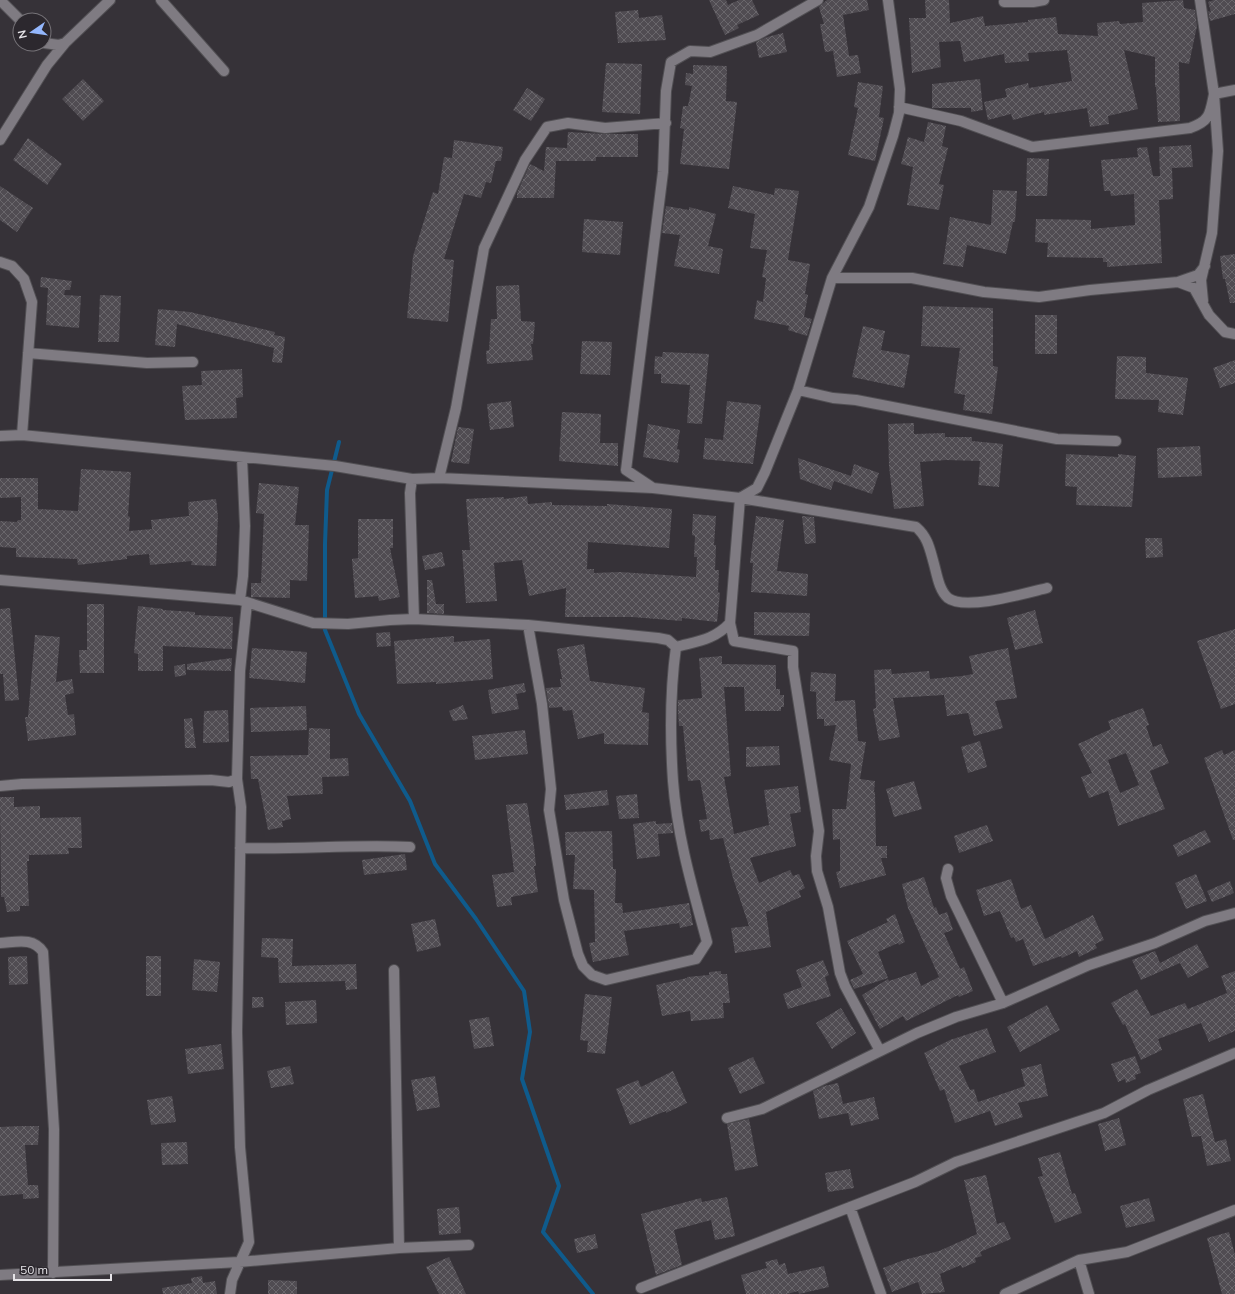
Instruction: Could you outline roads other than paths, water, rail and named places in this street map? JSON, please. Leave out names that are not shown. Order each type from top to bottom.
[{"type":"street","points":[[0,0],[12,12]]},
{"type":"street","points":[[0,140],[47,65],[65,43],[110,0]]},
{"type":"street","points":[[161,0],[224,71]]},
{"type":"street","points":[[653,488],[626,470],[663,172],[666,91],[670,62],[690,51],[710,52],[757,34],[818,0]]},
{"type":"street","points":[[740,498],[757,488],[798,390],[832,278],[869,207],[894,136],[899,107],[900,88],[888,0]]},
{"type":"street","points":[[1004,2],[1033,2],[1044,0]]},
{"type":"street","points":[[1200,0],[1214,94],[1218,151],[1212,233],[1201,280],[1203,301]]},
{"type":"street","points":[[52,45],[65,43]]},
{"type":"street","points":[[45,52],[47,65]]},
{"type":"street","points":[[1214,94],[1235,90]]},
{"type":"street","points":[[899,107],[961,121],[1032,147],[1190,128],[1203,123],[1210,114],[1214,94]]},
{"type":"street","points":[[439,478],[456,408],[484,248],[525,160],[547,127],[568,123],[605,128],[666,123]]},
{"type":"street","points":[[0,262],[12,266],[24,279],[32,302],[22,436]]},
{"type":"street","points":[[832,278],[912,278],[984,292],[1039,297],[1090,290],[1178,282],[1198,275],[1205,266]]},
{"type":"street","points":[[1178,282],[1194,288],[1203,301],[1209,315],[1225,332],[1235,334]]},
{"type":"street","points":[[28,353],[147,363],[194,362]]},
{"type":"street","points":[[798,390],[833,398],[856,400],[1057,439],[1116,441]]},
{"type":"street","points":[[0,436],[22,436],[331,466],[412,479],[439,478],[653,488],[740,498],[916,527],[925,534],[940,584],[948,598],[959,602],[986,602],[1047,588]]},
{"type":"street","points":[[230,1294],[232,1280],[249,1242],[240,1147],[236,1032],[241,808],[237,779],[240,671],[244,602],[243,576],[245,526],[242,458]]},
{"type":"street","points":[[412,479],[410,493],[414,619]]},
{"type":"street","points":[[734,641],[730,623],[740,498]]},
{"type":"street","points":[[0,580],[244,602],[313,623],[341,624],[414,619],[528,625],[658,638],[668,640],[676,647]]},
{"type":"street","points":[[676,647],[713,637],[720,633],[730,623]]},
{"type":"street","points":[[528,625],[542,704],[550,789],[549,810],[564,900],[578,954],[583,966],[592,975],[606,980],[696,959],[707,942],[691,884],[673,782],[671,699],[676,647]]},
{"type":"street","points":[[713,637],[793,651],[793,667],[819,831],[816,856],[819,881],[828,907],[840,973],[845,986],[880,1051]]},
{"type":"street","points":[[0,786],[53,783],[229,782],[237,779]]},
{"type":"street","points":[[240,848],[283,850],[314,847],[410,847]]},
{"type":"street","points":[[948,869],[946,878],[951,896],[1003,1003]]},
{"type":"street","points":[[727,1118],[762,1108],[916,1033],[956,1017],[1003,1003],[1089,965],[1154,943],[1205,921],[1235,913]]},
{"type":"street","points":[[0,943],[30,941],[38,944],[44,952],[54,1129],[53,1273]]},
{"type":"street","points":[[394,970],[399,1248]]},
{"type":"street","points":[[641,1288],[915,1182],[956,1162],[1104,1113],[1148,1090],[1235,1053]]},
{"type":"street","points":[[850,1207],[881,1294]]},
{"type":"street","points":[[1005,1294],[1079,1260],[1128,1252],[1235,1210]]},
{"type":"street","points":[[0,1275],[239,1262],[399,1248],[469,1245]]},
{"type":"street","points":[[1079,1260],[1089,1294]]},
{"type":"waterway","points":[[339,442],[327,490],[325,544],[325,630],[359,714],[410,801],[435,864],[476,919],[524,991],[530,1032],[522,1079],[559,1186],[543,1232],[593,1294]]}]
